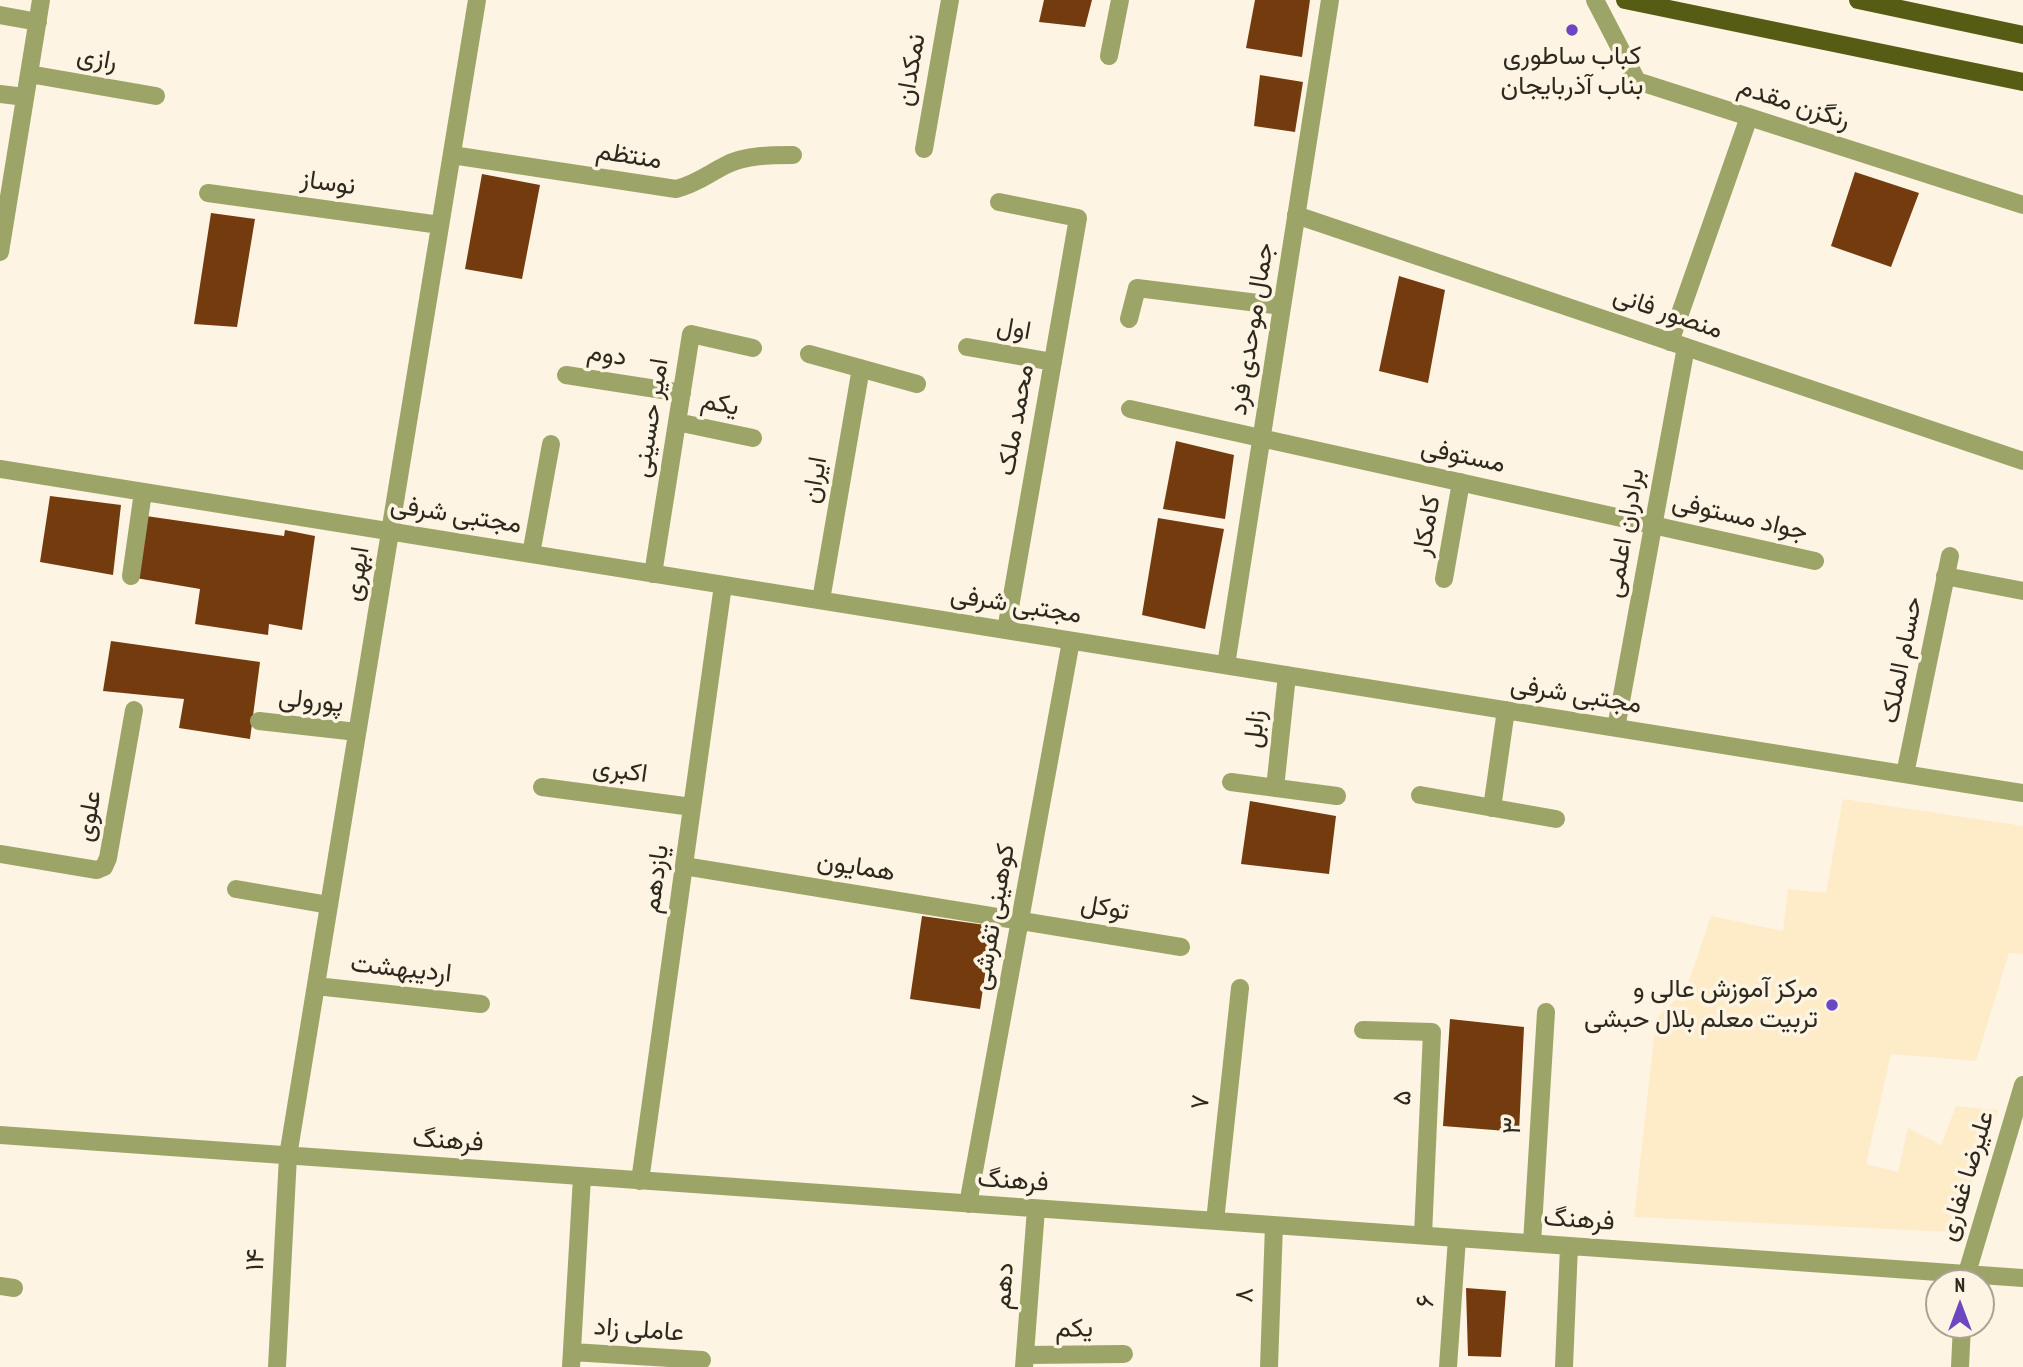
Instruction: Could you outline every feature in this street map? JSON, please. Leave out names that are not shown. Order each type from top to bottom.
[{"type":"main road","points":[[1625,0],[2023,82]]},
{"type":"main road","points":[[1858,0],[1894,4],[2023,35]]},
{"type":"street","points":[[0,252],[41,0]]},
{"type":"street","name":"ابهری","points":[[288,1156],[477,0]]},
{"type":"street","name":"نمکدان","points":[[924,149],[950,0]]},
{"type":"street","points":[[1109,56],[1120,0]]},
{"type":"street","name":"جمال موحدی فرد","points":[[1226,665],[1330,0]]},
{"type":"street","name":"رنگزن مقدم","points":[[1595,0],[1637,81],[2023,205]]},
{"type":"street","points":[[0,15],[38,22]]},
{"type":"street","name":"رازی","points":[[29,74],[156,96]]},
{"type":"street","points":[[0,94],[25,97]]},
{"type":"street","name":"برادران اعلمی","points":[[1616,728],[1653,525],[1678,344],[1749,117]]},
{"type":"street","name":"منتظم","points":[[452,155],[676,189],[700,182],[728,164],[768,155],[793,155]]},
{"type":"street","name":"نوساز","points":[[208,193],[440,225]]},
{"type":"street","name":"محمد ملک","points":[[999,202],[1078,218],[1006,630]]},
{"type":"street","name":"منصور فانی","points":[[1296,215],[2023,461]]},
{"type":"street","points":[[1129,319],[1137,288],[1282,306]]},
{"type":"street","name":"امیر حسینی","points":[[653,574],[691,334],[753,348]]},
{"type":"street","name":"اول","points":[[967,347],[1053,362]]},
{"type":"street","points":[[809,354],[917,384]]},
{"type":"street","name":"ایران","points":[[821,600],[861,368]]},
{"type":"street","name":"دوم","points":[[566,375],[682,393]]},
{"type":"street","name":"مستوفی","points":[[1130,409],[1653,525]]},
{"type":"street","name":"یکم","points":[[677,422],[753,438]]},
{"type":"street","points":[[531,554],[551,444]]},
{"type":"street","name":"مجتبی شرفی","points":[[0,469],[2023,793]]},
{"type":"street","name":"کامکار","points":[[1444,579],[1461,482]]},
{"type":"street","points":[[131,576],[143,492]]},
{"type":"street","name":"جواد مستوفی","points":[[1653,525],[1815,561]]},
{"type":"street","name":"حسام الملک","points":[[1905,774],[1950,556]]},
{"type":"street","points":[[1945,576],[2023,591]]},
{"type":"street","name":"یازدهم","points":[[640,1181],[723,585]]},
{"type":"street","name":"کوهینی تفرشی","points":[[968,1204],[1071,641]]},
{"type":"street","name":"زابل","points":[[1275,788],[1287,675]]},
{"type":"street","name":"علوی","points":[[0,855],[97,870],[104,867],[108,858],[134,710]]},
{"type":"street","points":[[1492,808],[1506,710]]},
{"type":"street","name":"پورولی","points":[[259,721],[358,732]]},
{"type":"street","points":[[1231,782],[1337,796]]},
{"type":"street","name":"اکبری","points":[[542,787],[692,807]]},
{"type":"street","points":[[1420,795],[1556,819]]},
{"type":"street","name":"همایون","points":[[684,866],[1020,920]]},
{"type":"street","points":[[236,889],[329,905]]},
{"type":"street","name":"توکل","points":[[1020,920],[1181,947]]},
{"type":"street","name":"اردیبهشت","points":[[316,986],[481,1004]]},
{"type":"street","name":"۷","points":[[1215,1221],[1240,988]]},
{"type":"street","name":"۳","points":[[1532,1243],[1546,1012]]},
{"type":"street","name":"۵","points":[[1363,1030],[1432,1032],[1423,1235]]},
{"type":"street","name":"علیرضا غفاری","points":[[1967,1269],[2023,1086]]},
{"type":"street","name":"فرهنگ","points":[[0,1135],[1423,1235],[1925,1275]]},
{"type":"street","name":"۱۴","points":[[277,1367],[288,1156]]},
{"type":"street","points":[[571,1359],[582,1177]]},
{"type":"street","name":"دهم","points":[[1025,1361],[1036,1209]]},
{"type":"street","name":"۸","points":[[1269,1367],[1274,1225]]},
{"type":"street","name":"۶","points":[[1448,1367],[1457,1238]]},
{"type":"street","points":[[1564,1367],[1569,1246]]},
{"type":"street","name":"فرهنگ","points":[[1995,1278],[2023,1278]]},
{"type":"street","points":[[1960,1367],[1961,1339]]},
{"type":"street","name":"یکم","points":[[1025,1361],[1124,1354]]},
{"type":"street","name":"عاملی زاد","points":[[571,1359],[702,1360]]},
{"type":"shaded area","name":"مرکز آموزش عالی و تربیت معلم بلال حبشی","points":[[1843,799],[2023,826],[2023,954],[2009,953],[1976,1061],[1891,1054],[1866,1164],[1898,1172],[1908,1128],[1941,1145],[1956,1106],[1998,1110],[1953,1232],[1634,1217],[1656,1019],[1686,990],[1711,916],[1783,931],[1788,889],[1826,893]]},
{"type":"building","points":[[1044,0],[1092,0],[1085,27],[1039,22]]},
{"type":"building","points":[[1255,0],[1310,0],[1302,57],[1246,48]]},
{"type":"building","points":[[1260,75],[1303,82],[1295,132],[1254,126]]},
{"type":"building","points":[[1855,172],[1919,193],[1891,267],[1831,246]]},
{"type":"building","points":[[482,174],[540,185],[522,279],[465,269]]},
{"type":"building","points":[[211,213],[255,219],[237,327],[194,324]]},
{"type":"building","points":[[1399,276],[1445,290],[1428,383],[1379,371]]},
{"type":"building","points":[[1176,441],[1234,455],[1225,519],[1163,509]]},
{"type":"building","points":[[50,496],[121,505],[113,575],[40,562]]},
{"type":"building","points":[[146,516],[284,536],[285,530],[315,536],[302,630],[269,624],[268,635],[195,624],[200,589],[136,578]]},
{"type":"building","points":[[1158,518],[1224,529],[1205,629],[1142,615]]},
{"type":"building","points":[[111,641],[260,662],[250,739],[179,728],[184,699],[103,691]]},
{"type":"building","points":[[1250,801],[1336,816],[1329,874],[1241,864]]},
{"type":"building","points":[[922,916],[992,926],[980,1009],[910,999]]},
{"type":"building","points":[[1450,1019],[1524,1027],[1519,1132],[1443,1126]]},
{"type":"building","points":[[1466,1288],[1506,1291],[1501,1357],[1468,1356]]},
{"type":"place","name":"کباب ساطوری بناب آذربایجان","points":[[1572,30]]},
{"type":"place","name":"مرکز آموزش عالی و تربیت معلم بلال حبشی","points":[[1832,1005]]}]
